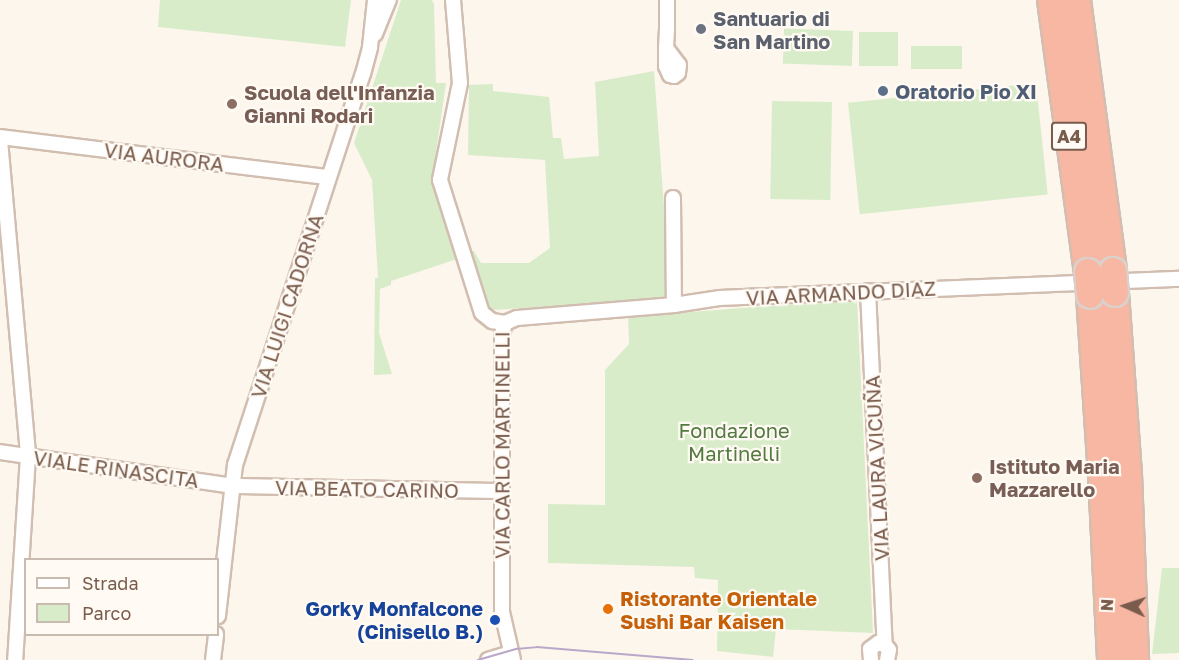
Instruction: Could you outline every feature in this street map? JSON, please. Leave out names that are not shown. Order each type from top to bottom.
[{"type":"highway","name":"A4","points":[[1051,0],[1101,283],[1128,474],[1123,658]]},
{"type":"highway","name":"A4","points":[[1077,0],[1101,283]]},
{"type":"street","name":"VIA LUIGI CADORNA","points":[[219,607],[235,465],[370,47],[375,0]]},
{"type":"street","points":[[370,47],[389,0]]},
{"type":"street","name":"VIA CARLO MARTINELLI","points":[[453,0],[460,83],[440,180],[482,313],[492,321],[505,323],[502,334],[502,619],[512,657]]},
{"type":"street","points":[[666,48],[667,0]]},
{"type":"street","points":[[0,138],[28,456],[15,660]]},
{"type":"street","name":"VIA AURORA","points":[[0,138],[328,177]]},
{"type":"street","points":[[674,198],[674,304]]},
{"type":"street","name":"VIA ARMANDO DIAZ","points":[[505,323],[516,318],[720,298],[1179,279]]},
{"type":"street","name":"VIA LAURA VICUÑA","points":[[868,291],[885,645],[889,650],[887,660]]},
{"type":"street","name":"VIALE RINASCITA","points":[[0,452],[232,486]]},
{"type":"street","name":"VIA BEATO CARINO","points":[[232,486],[502,491]]},
{"type":"street","points":[[213,660],[216,636]]},
{"type":"street","points":[[871,660],[869,652],[872,646],[878,643],[885,645]]},
{"type":"street","points":[[488,660],[512,657]]},
{"type":"green space","points":[[160,0],[351,0],[345,47],[158,27]]},
{"type":"green space","points":[[401,0],[432,0],[434,4],[436,83],[446,83],[432,180],[457,259],[391,281],[391,285],[380,289],[379,333],[392,374],[374,375],[375,278],[378,278],[372,180],[354,143]]},
{"type":"green space","points":[[784,29],[853,31],[852,66],[783,64]]},
{"type":"green space","points":[[859,32],[898,32],[898,66],[859,66]]},
{"type":"green space","points":[[911,46],[962,46],[962,69],[911,69]]},
{"type":"green space","points":[[654,71],[671,301],[489,310],[468,252],[474,251],[481,263],[529,263],[550,248],[545,160],[468,155],[469,85],[493,84],[493,91],[549,97],[553,138],[561,138],[564,159],[599,156],[595,82]]},
{"type":"green space","points":[[1036,83],[1048,194],[860,214],[848,103]]},
{"type":"green space","points":[[772,101],[832,102],[830,200],[770,199]]},
{"type":"green space","name":"Fondazione Martinelli","points":[[857,299],[873,633],[776,629],[773,657],[717,651],[718,580],[695,578],[694,567],[548,563],[548,504],[605,505],[605,370],[629,344],[628,317]]},
{"type":"green space","points":[[1162,568],[1179,568],[1179,653],[1152,654]]},
{"type":"tram line","points":[[478,660],[516,649],[537,647],[692,660]]},
{"type":"place","name":"Santuario di San Martino","points":[[701,29]]},
{"type":"place","name":"Oratorio Pio XI","points":[[883,91]]},
{"type":"place","name":"Scuola dell'Infanzia Gianni Rodari","points":[[232,104]]},
{"type":"place","name":"Istituto Maria Mazzarello","points":[[977,478]]},
{"type":"place","name":"Ristorante Orientale Sushi Bar Kaisen","points":[[608,609]]},
{"type":"place","name":"Gorky Monfalcone (Cinisello B.)","points":[[495,620]]}]
